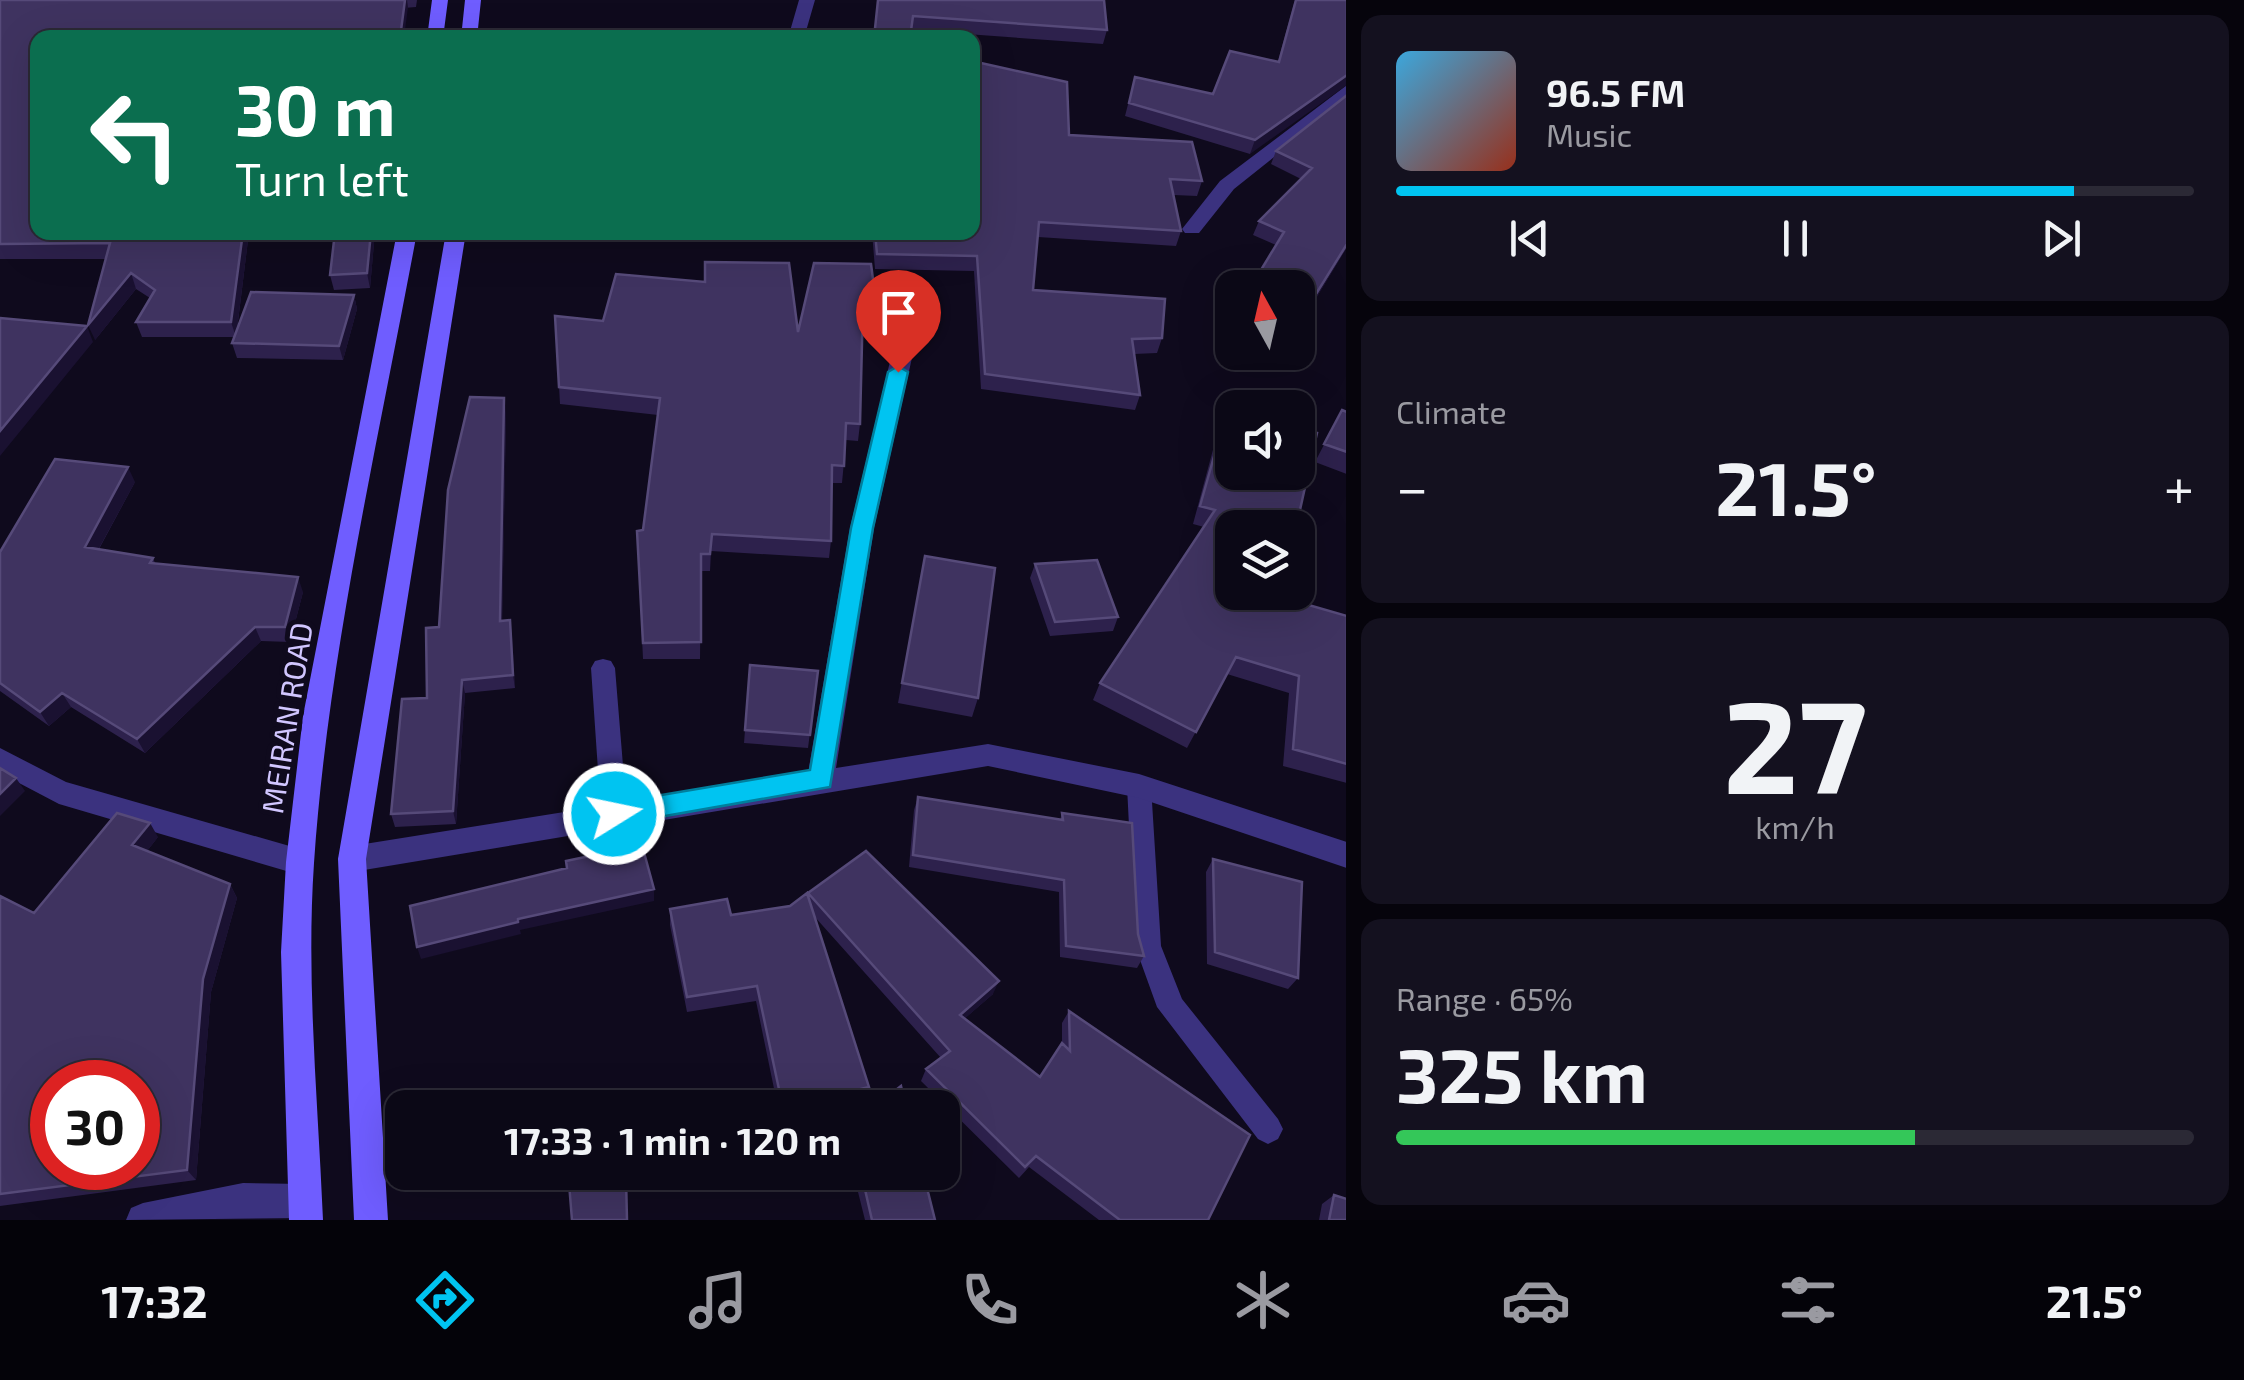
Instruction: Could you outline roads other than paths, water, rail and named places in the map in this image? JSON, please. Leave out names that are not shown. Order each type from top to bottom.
[{"type":"main road","points":[[436,30],[440,0]]},
{"type":"main road","points":[[470,30],[473,0]]},
{"type":"main road","name":"MEIRAN ROAD","points":[[305,1210],[296,952],[300,862],[316,716],[405,240]]},
{"type":"main road","points":[[371,1220],[352,859],[455,240]]},
{"type":"street","points":[[799,30],[808,0]]},
{"type":"street","points":[[1192,229],[1227,185],[1346,90]]},
{"type":"street","points":[[821,779],[862,528],[916,294]]},
{"type":"street","points":[[352,859],[821,779],[988,755],[1139,786],[1346,855]]},
{"type":"street","points":[[0,759],[58,792],[300,862]]},
{"type":"street","points":[[143,1220],[243,1200],[305,1210]]},
{"type":"lane","points":[[603,668],[614,814]]},
{"type":"lane","points":[[1139,786],[1148,946],[1171,1007],[1268,1129]]}]
